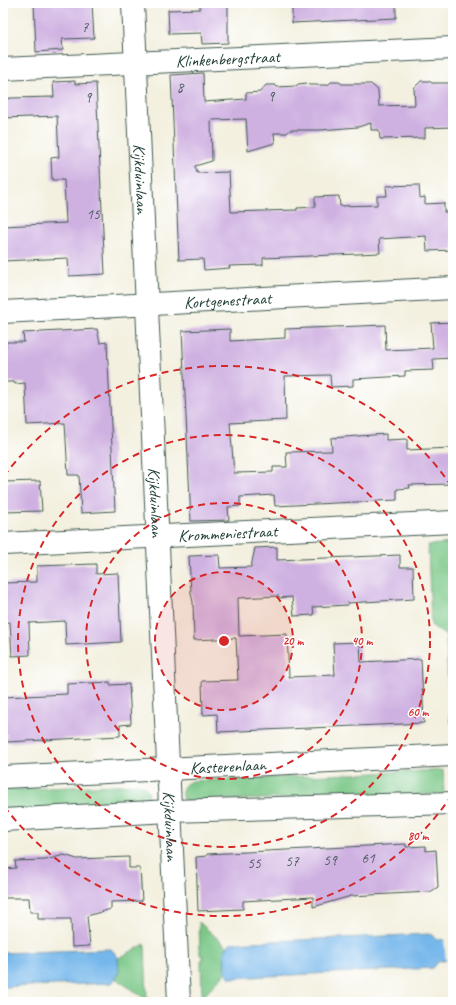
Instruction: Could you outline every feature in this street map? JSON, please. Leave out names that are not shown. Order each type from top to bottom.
[{"type":"street","name":"Kijkduinlaan","points":[[133,3],[179,1002]]},
{"type":"street","name":"Klinkenbergstraat","points":[[3,69],[453,48]]},
{"type":"street","name":"Kortgenestraat","points":[[3,312],[453,288]]},
{"type":"street","name":"Krommeniestraat","points":[[3,544],[453,522]]},
{"type":"street","name":"Kasterenlaan","points":[[3,777],[453,755]]},
{"type":"street","points":[[3,820],[170,812],[453,803]]},
{"type":"green space","points":[[453,543],[453,722],[450,722],[446,636],[431,625],[428,545]]},
{"type":"green space","points":[[443,770],[444,794],[184,801],[182,794],[184,786],[193,781]]},
{"type":"green space","points":[[138,784],[148,791],[149,797],[147,803],[3,813],[3,790]]},
{"type":"green space","points":[[199,922],[227,947],[224,952],[226,972],[202,998],[201,960],[203,960],[203,955],[200,955]]},
{"type":"green space","points":[[145,944],[147,1000],[115,978],[119,974],[117,959]]},
{"type":"water","points":[[430,934],[438,940],[453,939],[453,960],[439,961],[433,968],[230,978],[225,970],[223,954],[230,943]]},
{"type":"water","points":[[111,949],[118,957],[119,974],[112,983],[3,987],[3,953]]},
{"type":"pier","points":[[453,937],[453,962],[446,962],[444,938]]},
{"type":"building","points":[[34,3],[92,3],[94,38],[62,39],[63,50],[36,52]]},
{"type":"building","points":[[200,3],[228,3],[228,43],[202,44],[201,33],[169,34],[168,10],[200,9]]},
{"type":"building","points":[[292,3],[396,3],[396,18],[292,23]]},
{"type":"building","points":[[203,73],[204,102],[246,99],[246,93],[260,92],[266,85],[275,85],[277,87],[296,86],[298,84],[307,83],[309,85],[328,85],[331,82],[339,82],[342,84],[371,84],[378,90],[379,106],[415,105],[414,88],[421,81],[429,81],[432,83],[453,83],[453,127],[425,128],[425,138],[380,139],[379,130],[371,130],[371,123],[358,127],[321,130],[290,130],[287,133],[274,133],[275,143],[248,151],[246,119],[211,120],[212,161],[195,166],[197,173],[229,172],[231,212],[297,210],[297,208],[315,207],[315,197],[339,196],[340,206],[377,205],[377,196],[387,196],[386,186],[419,185],[420,198],[425,197],[425,204],[444,203],[444,212],[453,212],[453,250],[427,251],[426,236],[379,239],[380,253],[263,258],[263,265],[229,266],[230,268],[204,270],[203,259],[179,260],[171,75]]},
{"type":"building","points":[[75,81],[75,84],[96,83],[105,274],[69,276],[68,258],[3,261],[3,226],[66,223],[64,180],[52,180],[51,158],[59,157],[57,116],[3,118],[3,100],[11,98],[54,97],[53,82]]},
{"type":"building","points":[[453,322],[453,358],[433,359],[434,370],[405,371],[405,376],[353,379],[353,386],[331,387],[330,375],[285,376],[286,420],[230,423],[234,473],[273,472],[273,467],[287,467],[286,452],[332,451],[331,438],[386,434],[386,440],[407,439],[407,450],[451,448],[453,459],[453,484],[409,485],[410,488],[397,489],[397,500],[275,506],[274,495],[240,497],[240,506],[228,507],[229,520],[191,521],[182,331],[230,329],[230,341],[285,338],[285,329],[385,325],[386,350],[433,348],[431,323]]},
{"type":"building","points":[[97,329],[100,343],[107,342],[115,511],[81,513],[79,475],[68,475],[65,423],[27,425],[25,383],[15,384],[14,382],[3,382],[3,347],[6,347],[6,342],[24,342],[23,333]]},
{"type":"building","points":[[40,481],[42,511],[3,512],[3,482]]},
{"type":"building","points":[[277,547],[277,560],[400,555],[400,567],[413,567],[414,599],[347,603],[348,605],[313,607],[314,615],[294,616],[292,597],[279,598],[279,596],[238,598],[239,636],[287,634],[289,677],[335,675],[333,643],[360,642],[361,662],[421,659],[424,723],[218,732],[217,714],[203,715],[202,681],[238,680],[236,638],[194,640],[193,602],[191,593],[189,556],[219,555],[220,568],[251,567],[255,548]]},
{"type":"building","points":[[96,564],[96,574],[118,573],[121,642],[66,645],[65,621],[29,623],[30,655],[12,656],[10,622],[3,622],[3,583],[37,582],[37,566]]},
{"type":"building","points":[[110,682],[110,685],[129,684],[131,724],[120,725],[120,736],[7,742],[6,733],[3,733],[3,697],[67,694],[67,684]]},
{"type":"building","points":[[406,844],[406,847],[426,846],[426,851],[436,850],[438,887],[430,892],[351,896],[313,907],[313,897],[243,901],[243,909],[198,911],[196,857],[207,856],[207,854]]},
{"type":"building","points":[[64,855],[77,859],[129,857],[129,868],[140,868],[142,901],[111,902],[111,909],[87,916],[90,946],[72,947],[71,919],[38,919],[38,912],[30,912],[29,898],[3,898],[3,869],[16,868],[15,861],[46,860]]}]
